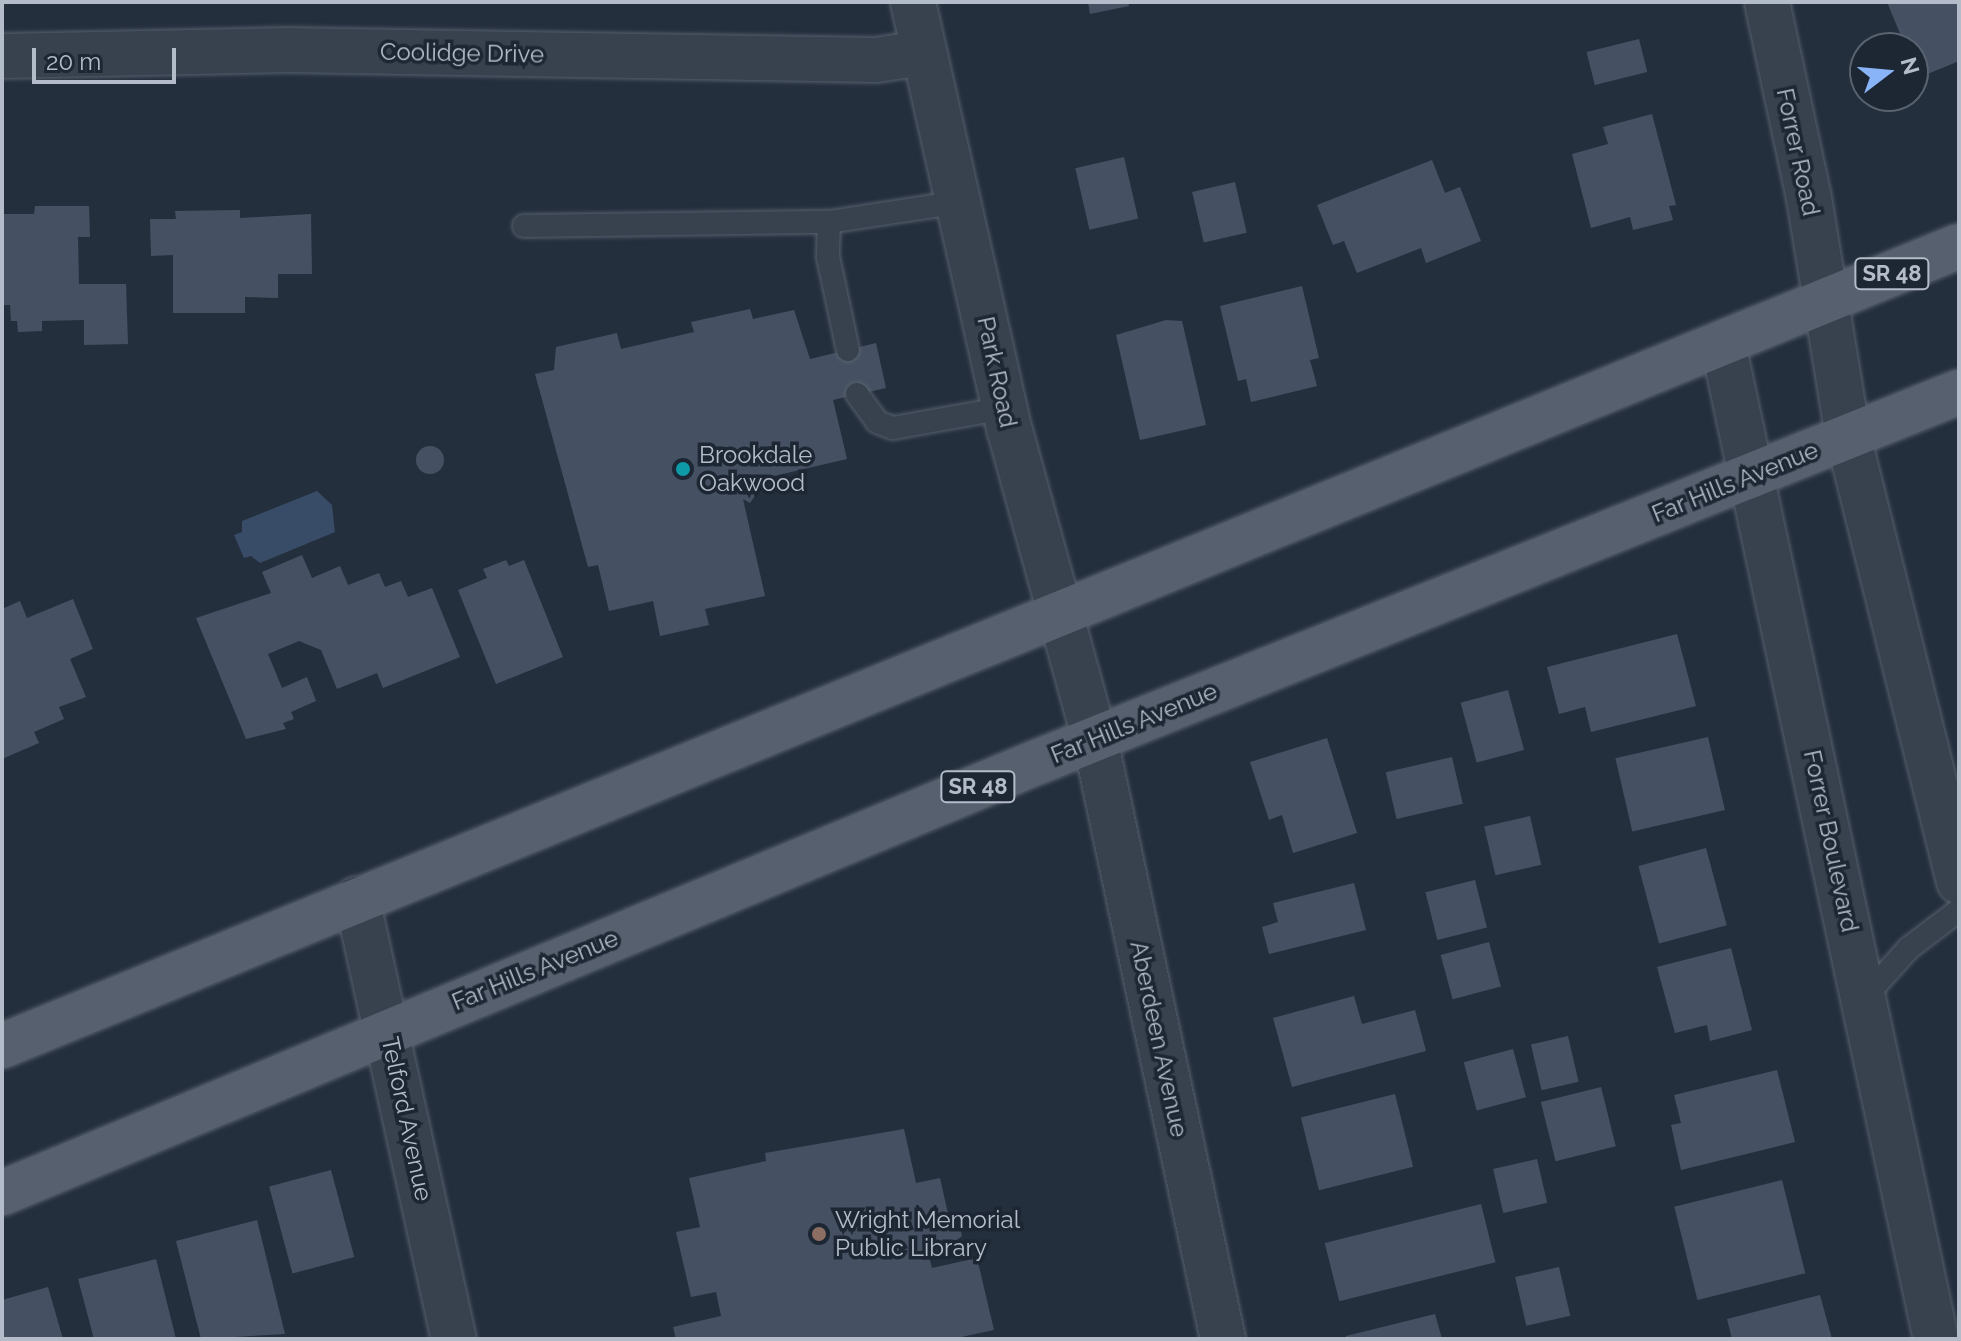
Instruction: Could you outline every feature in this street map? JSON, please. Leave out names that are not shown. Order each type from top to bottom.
[{"type":"main road","name":"SR 48","points":[[2,1046],[1959,246]]},
{"type":"main road","name":"Far Hills Avenue","points":[[2,1193],[1095,739],[1959,392]]},
{"type":"street","name":"Park Road","points":[[913,2],[922,53],[1005,408],[1095,739]]},
{"type":"street","name":"Forrer Road","points":[[1767,2],[1826,302],[1848,436]]},
{"type":"street","name":"Coolidge Drive","points":[[2,56],[289,50],[876,60],[922,53]]},
{"type":"street","name":"Forrer Boulevard","points":[[1723,344],[1936,1339]]},
{"type":"street","points":[[1848,436],[1955,835],[1959,881]]},
{"type":"street","name":"Aberdeen Avenue","points":[[1095,739],[1223,1339]]},
{"type":"street","name":"Telford Avenue","points":[[357,899],[454,1339]]},
{"type":"lane","points":[[524,226],[829,222],[959,202]]},
{"type":"lane","points":[[829,222],[828,257],[848,350]]},
{"type":"lane","points":[[857,394],[877,422],[893,428],[1005,408]]},
{"type":"lane","points":[[1864,998],[1909,948],[1959,910]]},
{"type":"water","points":[[317,491],[332,505],[335,532],[260,563],[251,556],[244,558],[234,535],[242,532],[242,521]]},
{"type":"building","points":[[1088,2],[1128,2],[1129,6],[1090,14]]},
{"type":"building","points":[[1887,2],[1959,2],[1959,61],[1929,73],[1929,32],[1899,32]]},
{"type":"building","points":[[1639,39],[1647,72],[1595,85],[1587,52]]},
{"type":"building","points":[[1652,114],[1676,205],[1669,206],[1673,220],[1633,230],[1630,217],[1591,228],[1572,154],[1608,144],[1603,127]]},
{"type":"building","points":[[1124,157],[1138,218],[1089,230],[1075,168]]},
{"type":"building","points":[[1432,160],[1445,193],[1460,187],[1481,241],[1426,263],[1421,248],[1357,273],[1344,241],[1333,245],[1317,205]]},
{"type":"building","points":[[1235,182],[1247,233],[1204,243],[1192,192]]},
{"type":"building","points":[[35,206],[89,206],[90,237],[78,237],[79,284],[126,284],[128,344],[84,345],[84,320],[42,321],[42,331],[18,332],[17,321],[11,321],[10,305],[2,305],[2,214],[34,214]]},
{"type":"building","points":[[240,210],[240,218],[311,214],[312,274],[278,274],[278,298],[245,297],[245,313],[173,313],[173,255],[151,256],[150,219],[176,219],[175,211]]},
{"type":"building","points":[[1302,286],[1319,358],[1310,360],[1317,386],[1251,402],[1246,379],[1238,381],[1220,306]]},
{"type":"building","name":"Brookdale Oakwood","points":[[750,309],[753,319],[794,310],[810,359],[876,343],[886,388],[833,400],[847,459],[757,480],[763,484],[750,503],[743,499],[765,596],[705,609],[709,625],[660,636],[653,601],[609,611],[598,565],[588,567],[535,374],[554,370],[556,347],[617,333],[621,349],[694,332],[691,322]]},
{"type":"building","points":[[1166,320],[1182,321],[1206,425],[1140,440],[1116,335]]},
{"type":"building","points":[[430,446],[440,450],[444,460],[440,470],[430,474],[420,470],[416,460],[420,450]]},
{"type":"building","points":[[302,555],[312,578],[340,566],[348,585],[379,573],[385,587],[401,581],[408,597],[432,588],[460,657],[383,688],[377,673],[337,689],[321,650],[299,641],[268,654],[282,688],[307,677],[316,701],[291,712],[294,719],[283,723],[286,729],[246,739],[196,618],[271,593],[262,572]]},
{"type":"building","points":[[506,560],[509,566],[524,560],[563,657],[496,684],[458,590],[487,578],[483,569]]},
{"type":"building","points":[[73,599],[93,649],[70,659],[86,697],[59,707],[64,719],[34,732],[39,743],[2,759],[2,609],[20,601],[27,618]]},
{"type":"building","points":[[1677,634],[1696,706],[1591,732],[1585,707],[1559,714],[1547,667]]},
{"type":"building","points":[[1508,690],[1524,750],[1477,763],[1461,703]]},
{"type":"building","points":[[1708,737],[1725,810],[1632,831],[1615,758]]},
{"type":"building","points":[[1327,738],[1357,833],[1293,853],[1282,815],[1269,820],[1250,762]]},
{"type":"building","points":[[1452,757],[1463,804],[1397,819],[1386,772]]},
{"type":"building","points":[[1530,816],[1541,865],[1495,875],[1484,827]]},
{"type":"building","points":[[1706,848],[1727,925],[1659,943],[1638,866]]},
{"type":"building","points":[[1475,880],[1487,928],[1437,940],[1426,892]]},
{"type":"building","points":[[1354,883],[1366,930],[1269,954],[1262,927],[1278,922],[1273,903]]},
{"type":"building","points":[[1489,942],[1501,986],[1453,999],[1441,955]]},
{"type":"building","points":[[1731,948],[1752,1030],[1710,1041],[1707,1025],[1675,1033],[1657,967]]},
{"type":"building","points":[[1354,996],[1362,1024],[1415,1010],[1426,1051],[1292,1087],[1273,1018]]},
{"type":"building","points":[[1568,1036],[1579,1082],[1542,1090],[1531,1045]]},
{"type":"building","points":[[1513,1049],[1526,1097],[1477,1110],[1464,1062]]},
{"type":"building","points":[[1777,1070],[1795,1142],[1681,1170],[1671,1125],[1681,1123],[1674,1095]]},
{"type":"building","points":[[1601,1087],[1616,1146],[1556,1161],[1541,1102]]},
{"type":"building","points":[[1395,1094],[1413,1167],[1319,1190],[1301,1117]]},
{"type":"building","name":"Wright Memorial Public Library","points":[[904,1129],[916,1183],[940,1178],[949,1218],[957,1217],[960,1226],[962,1236],[954,1242],[927,1248],[932,1268],[977,1258],[994,1330],[952,1339],[676,1339],[673,1327],[721,1316],[716,1292],[691,1297],[676,1232],[700,1227],[689,1178],[766,1161],[765,1153]]},
{"type":"building","points":[[1537,1159],[1547,1203],[1503,1213],[1493,1169]]},
{"type":"building","points":[[331,1170],[354,1257],[292,1273],[269,1187]]},
{"type":"building","points":[[1782,1180],[1805,1273],[1698,1300],[1674,1207]]},
{"type":"building","points":[[1481,1204],[1496,1262],[1339,1301],[1325,1243]]},
{"type":"building","points":[[257,1220],[285,1334],[201,1339],[176,1241]]},
{"type":"building","points":[[156,1259],[176,1339],[94,1339],[78,1279]]},
{"type":"building","points":[[1559,1267],[1570,1316],[1526,1326],[1515,1277]]},
{"type":"building","points":[[48,1287],[63,1339],[3,1339],[2,1300]]},
{"type":"building","points":[[1820,1295],[1832,1339],[1732,1339],[1727,1319]]},
{"type":"building","points":[[1435,1314],[1442,1339],[1346,1339],[1346,1336]]},
{"type":"place","name":"Brookdale Oakwood","points":[[683,469]]},
{"type":"place","name":"Wright Memorial Public Library","points":[[819,1234]]}]
